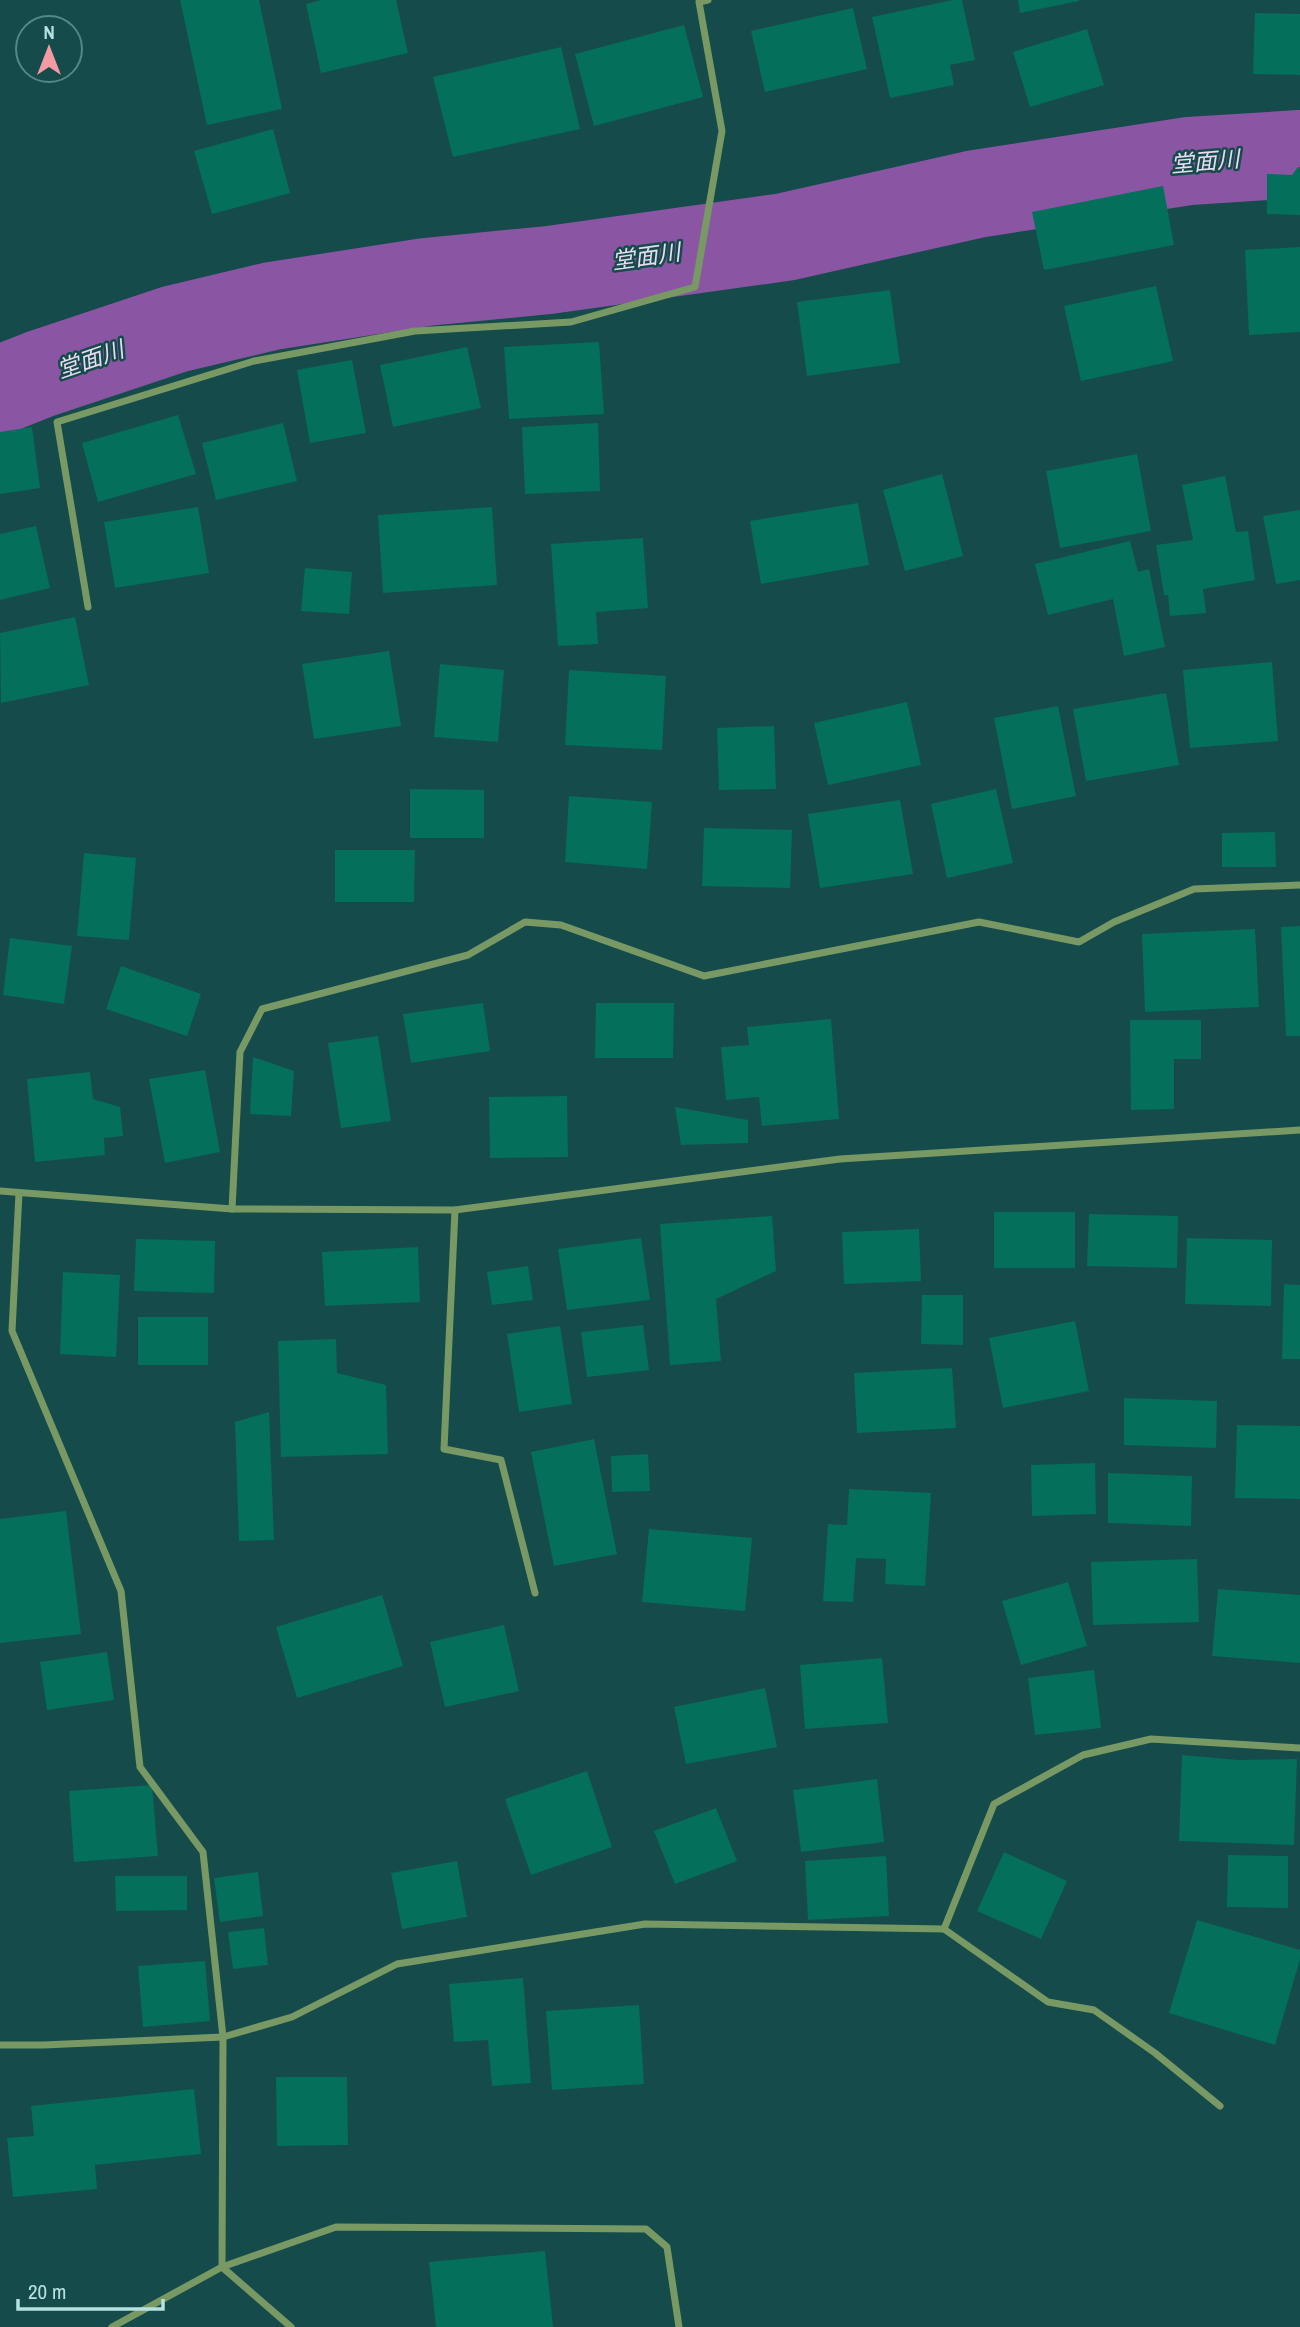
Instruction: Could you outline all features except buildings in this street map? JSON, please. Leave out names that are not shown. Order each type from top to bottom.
[{"type":"street","points":[[88,607],[57,422],[254,361],[415,331],[571,323],[695,287],[722,131],[699,2],[708,0]]},
{"type":"street","points":[[232,1209],[240,1052],[262,1009],[468,955],[525,922],[561,925],[704,976],[979,922],[1079,942],[1114,922],[1194,889],[1300,885]]},
{"type":"street","points":[[0,1191],[232,1209],[455,1210],[841,1159],[1300,1130]]},
{"type":"street","points":[[19,1193],[12,1331],[121,1591],[139,1767],[203,1852],[223,2037],[222,2267],[291,2327]]},
{"type":"street","points":[[455,1210],[444,1449],[501,1460],[535,1593]]},
{"type":"street","points":[[944,1929],[994,1804],[1083,1755],[1151,1739],[1300,1748]]},
{"type":"street","points":[[0,2045],[223,2037],[292,2017],[397,1964],[645,1924],[944,1929],[1048,2002],[1094,2010],[1155,2053],[1220,2106]]},
{"type":"street","points":[[112,2327],[222,2267],[336,2227],[646,2229],[667,2247],[679,2327]]},
{"type":"waterway","name":"堂面川","points":[[0,390],[175,329],[272,306],[426,282],[549,270],[785,237],[976,194],[1189,161],[1300,154]]}]
